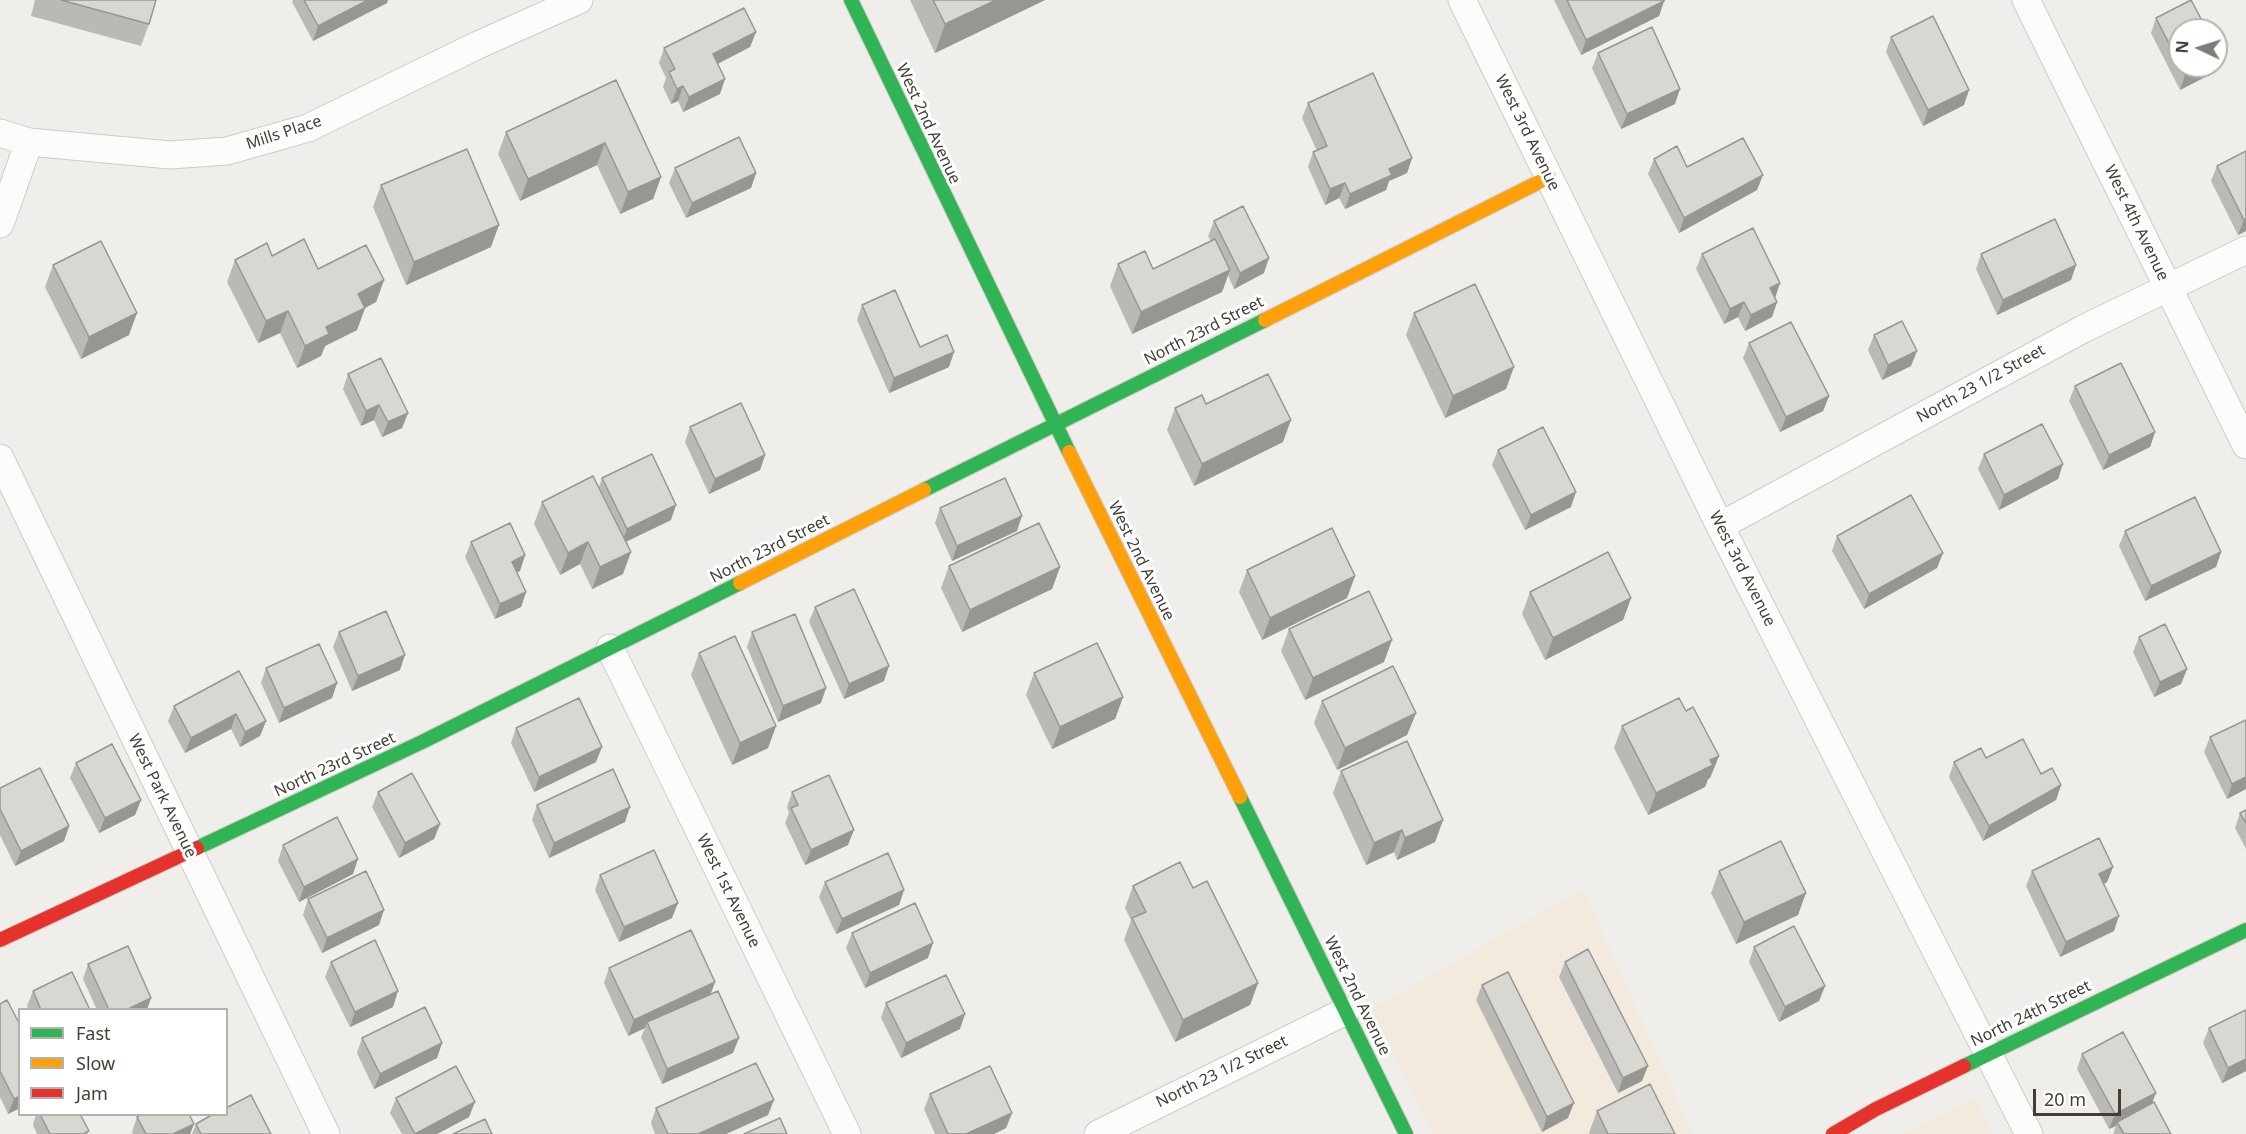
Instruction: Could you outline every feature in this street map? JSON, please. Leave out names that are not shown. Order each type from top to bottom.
[{"type":"street","name":"Mills Place","points":[[0,133],[29,141],[170,155],[227,151],[308,128],[478,45],[579,0]]},
{"type":"street","name":"West 2nd Avenue","points":[[851,0],[1054,424],[1406,1134]]},
{"type":"street","name":"West 3rd Avenue","points":[[1462,0],[1720,526],[2029,1134]]},
{"type":"street","name":"West 4th Avenue","points":[[2026,0],[2246,445]]},
{"type":"street","points":[[0,224],[29,141]]},
{"type":"street","name":"North 23rd Street","points":[[0,940],[422,742],[1549,177]]},
{"type":"street","name":"North 23 1/2 Street","points":[[1720,526],[2083,329],[2246,250]]},
{"type":"street","name":"West Park Avenue","points":[[0,458],[326,1134]]},
{"type":"street","name":"West 1st Avenue","points":[[610,648],[847,1134]]},
{"type":"street","name":"North 24th Street","points":[[1833,1134],[1876,1109],[1989,1053],[2246,930]]},
{"type":"street","name":"North 23 1/2 Street","points":[[1098,1134],[1347,1011]]},
{"type":"shaded area","points":[[1583,889],[1693,1134],[1432,1134],[1371,1009]]},
{"type":"shaded area","points":[[1975,1097],[1993,1134],[1901,1134]]},
{"type":"building","points":[[61,0],[156,0],[149,24]]},
{"type":"building","points":[[304,0],[368,0],[318,26]]},
{"type":"building","points":[[933,0],[996,0],[945,24]]},
{"type":"building","points":[[1567,0],[1664,0],[1664,1],[1586,40]]},
{"type":"building","points":[[2191,0],[2201,18],[2168,18],[2168,42],[2156,18]]},
{"type":"building","points":[[744,8],[756,32],[713,54],[725,79],[689,97],[683,86],[677,89],[669,72],[675,69],[664,48]]},
{"type":"building","points":[[1933,16],[1969,90],[1928,110],[1891,37]]},
{"type":"building","points":[[1652,27],[1680,89],[1627,114],[1598,53]]},
{"type":"building","points":[[1373,73],[1412,158],[1389,169],[1392,175],[1350,194],[1345,183],[1330,189],[1313,152],[1327,146],[1308,103]]},
{"type":"building","points":[[616,80],[661,177],[628,192],[605,143],[528,179],[506,132]]},
{"type":"building","points":[[739,137],[756,173],[692,203],[675,168]]},
{"type":"building","points":[[1743,138],[1763,175],[1684,218],[1654,159],[1677,146],[1687,167]]},
{"type":"building","points":[[467,149],[499,225],[414,262],[381,185]]},
{"type":"building","points":[[2246,151],[2246,219],[2244,220],[2217,166]]},
{"type":"building","points":[[1243,206],[1269,258],[1240,273],[1214,221]]},
{"type":"building","points":[[2055,219],[2076,265],[2003,300],[1981,254]]},
{"type":"building","points":[[1753,228],[1780,283],[1770,288],[1777,302],[1751,315],[1744,302],[1730,309],[1702,254]]},
{"type":"building","points":[[304,239],[318,269],[366,245],[384,280],[358,294],[365,308],[326,327],[329,334],[305,346],[288,311],[266,321],[235,260],[267,243],[272,256]]},
{"type":"building","points":[[1215,239],[1230,270],[1141,312],[1118,264],[1145,251],[1153,269]]},
{"type":"building","points":[[101,241],[137,313],[89,337],[53,265]]},
{"type":"building","points":[[1475,284],[1514,367],[1453,396],[1414,313]]},
{"type":"building","points":[[895,290],[920,347],[947,335],[954,352],[894,378],[862,305]]},
{"type":"building","points":[[1902,321],[1917,351],[1888,365],[1874,335]]},
{"type":"building","points":[[1791,322],[1829,396],[1786,417],[1749,343]]},
{"type":"building","points":[[381,358],[408,413],[388,422],[379,405],[366,411],[348,374]]},
{"type":"building","points":[[2121,363],[2155,432],[2109,455],[2075,386]]},
{"type":"building","points":[[1268,374],[1291,420],[1202,464],[1175,408],[1202,395],[1206,404]]},
{"type":"building","points":[[741,403],[765,455],[715,479],[690,427]]},
{"type":"building","points":[[2042,424],[2063,464],[2004,495],[1984,454]]},
{"type":"building","points":[[1543,427],[1576,492],[1531,515],[1498,450]]},
{"type":"building","points":[[652,454],[676,505],[627,529],[602,478]]},
{"type":"building","points":[[593,476],[631,552],[600,567],[588,542],[568,553],[542,502]]},
{"type":"building","points":[[1005,478],[1022,516],[957,546],[940,508]]},
{"type":"building","points":[[1911,495],[1943,553],[1869,594],[1837,536]]},
{"type":"building","points":[[2195,497],[2221,552],[2151,586],[2125,531]]},
{"type":"building","points":[[510,523],[525,555],[512,562],[526,592],[500,604],[471,542]]},
{"type":"building","points":[[1039,523],[1060,567],[970,610],[949,566]]},
{"type":"building","points":[[1332,528],[1355,576],[1270,618],[1247,570]]},
{"type":"building","points":[[1608,552],[1631,598],[1553,638],[1530,592]]},
{"type":"building","points":[[854,589],[889,666],[849,684],[815,607]]},
{"type":"building","points":[[1369,591],[1392,640],[1313,678],[1289,629]]},
{"type":"building","points":[[386,611],[405,655],[358,676],[339,632]]},
{"type":"building","points":[[795,614],[826,688],[783,706],[752,632]]},
{"type":"building","points":[[2165,624],[2187,669],[2160,682],[2139,637]]},
{"type":"building","points":[[735,636],[776,726],[740,743],[699,653]]},
{"type":"building","points":[[1097,643],[1123,697],[1060,727],[1034,673]]},
{"type":"building","points":[[319,644],[337,683],[284,708],[266,668]]},
{"type":"building","points":[[1393,666],[1416,713],[1345,748],[1322,701]]},
{"type":"building","points":[[239,671],[266,721],[245,732],[236,714],[191,738],[174,706]]},
{"type":"building","points":[[579,698],[602,747],[539,777],[516,728]]},
{"type":"building","points":[[1679,698],[1686,711],[1693,707],[1719,756],[1710,760],[1713,765],[1656,793],[1622,726]]},
{"type":"building","points":[[2246,720],[2246,777],[2232,784],[2210,737]]},
{"type":"building","points":[[2023,739],[2041,774],[2052,768],[2061,785],[1989,826],[1954,762],[1981,748],[1986,758]]},
{"type":"building","points":[[1407,741],[1443,820],[1405,838],[1402,830],[1374,843],[1341,771]]},
{"type":"building","points":[[112,744],[141,800],[105,818],[76,763]]},
{"type":"building","points":[[40,768],[69,826],[21,851],[0,809],[0,788]]},
{"type":"building","points":[[613,769],[630,807],[554,843],[537,805]]},
{"type":"building","points":[[412,773],[440,824],[405,843],[378,792]]},
{"type":"building","points":[[829,775],[854,830],[811,850],[791,808],[798,805],[792,792]]},
{"type":"building","points":[[2246,810],[2246,823],[2240,813]]},
{"type":"building","points":[[337,817],[358,859],[304,887],[283,845]]},
{"type":"building","points":[[2099,838],[2113,867],[2099,874],[2119,916],[2066,942],[2032,871]]},
{"type":"building","points":[[1781,841],[1806,893],[1744,922],[1719,871]]},
{"type":"building","points":[[654,850],[678,903],[624,927],[600,875]]},
{"type":"building","points":[[888,853],[904,890],[842,919],[825,882]]},
{"type":"building","points":[[1180,862],[1193,888],[1207,881],[1258,983],[1183,1020],[1132,918],[1146,912],[1133,886]]},
{"type":"building","points":[[366,871],[384,910],[327,938],[308,899]]},
{"type":"building","points":[[915,903],[933,943],[870,973],[852,933]]},
{"type":"building","points":[[1794,926],[1825,986],[1785,1007],[1754,947]]},
{"type":"building","points":[[691,930],[715,982],[634,1020],[609,968]]},
{"type":"building","points":[[375,940],[398,991],[355,1012],[331,962]]},
{"type":"building","points":[[128,946],[151,998],[130,1008],[108,1008],[88,964]]},
{"type":"building","points":[[1588,949],[1648,1066],[1623,1078],[1565,962]]},
{"type":"building","points":[[72,972],[89,1008],[40,1008],[33,991]]},
{"type":"building","points":[[1508,972],[1574,1103],[1547,1117],[1482,985]]},
{"type":"building","points":[[946,975],[965,1014],[906,1043],[886,1003]]},
{"type":"building","points":[[718,991],[739,1038],[667,1069],[647,1022]]},
{"type":"building","points":[[7,1000],[18,1021],[18,1097],[14,1099],[0,1071],[0,1004]]},
{"type":"building","points":[[425,1007],[442,1043],[380,1074],[362,1038]]},
{"type":"building","points":[[2246,1010],[2246,1059],[2228,1068],[2209,1028]]},
{"type":"building","points":[[2123,1032],[2156,1093],[2115,1114],[2082,1054]]},
{"type":"building","points":[[756,1063],[774,1100],[698,1134],[668,1134],[656,1108]]},
{"type":"building","points":[[456,1066],[475,1102],[415,1134],[396,1098]]},
{"type":"building","points":[[990,1066],[1012,1113],[966,1134],[948,1134],[930,1094]]},
{"type":"building","points":[[1650,1084],[1675,1134],[1608,1134],[1597,1111]]},
{"type":"building","points":[[251,1095],[271,1134],[201,1134],[196,1124],[210,1116],[228,1116],[228,1107]]},
{"type":"building","points":[[2154,1102],[2171,1134],[2124,1134],[2117,1122]]},
{"type":"building","points":[[41,1116],[81,1116],[89,1131],[83,1134],[50,1134]]},
{"type":"building","points":[[190,1116],[194,1124],[173,1134],[146,1134],[137,1117]]},
{"type":"building","points":[[780,1118],[787,1134],[744,1134]]},
{"type":"building","points":[[485,1119],[492,1134],[453,1134]]},
{"type":"traffic: fast","points":[[851,0],[1069,452]]},
{"type":"traffic: fast","points":[[924,490],[1265,320]]},
{"type":"traffic: fast","points":[[197,848],[422,742],[740,583]]},
{"type":"traffic: fast","points":[[1240,797],[1406,1134]]},
{"type":"traffic: fast","points":[[1964,1066],[2246,930]]},
{"type":"traffic: slow","points":[[1265,320],[1549,177]]},
{"type":"traffic: slow","points":[[1069,452],[1240,797]]},
{"type":"traffic: slow","points":[[740,583],[924,490]]},
{"type":"traffic: jam","points":[[0,940],[197,848]]},
{"type":"traffic: jam","points":[[1833,1134],[1876,1109],[1964,1066]]}]
